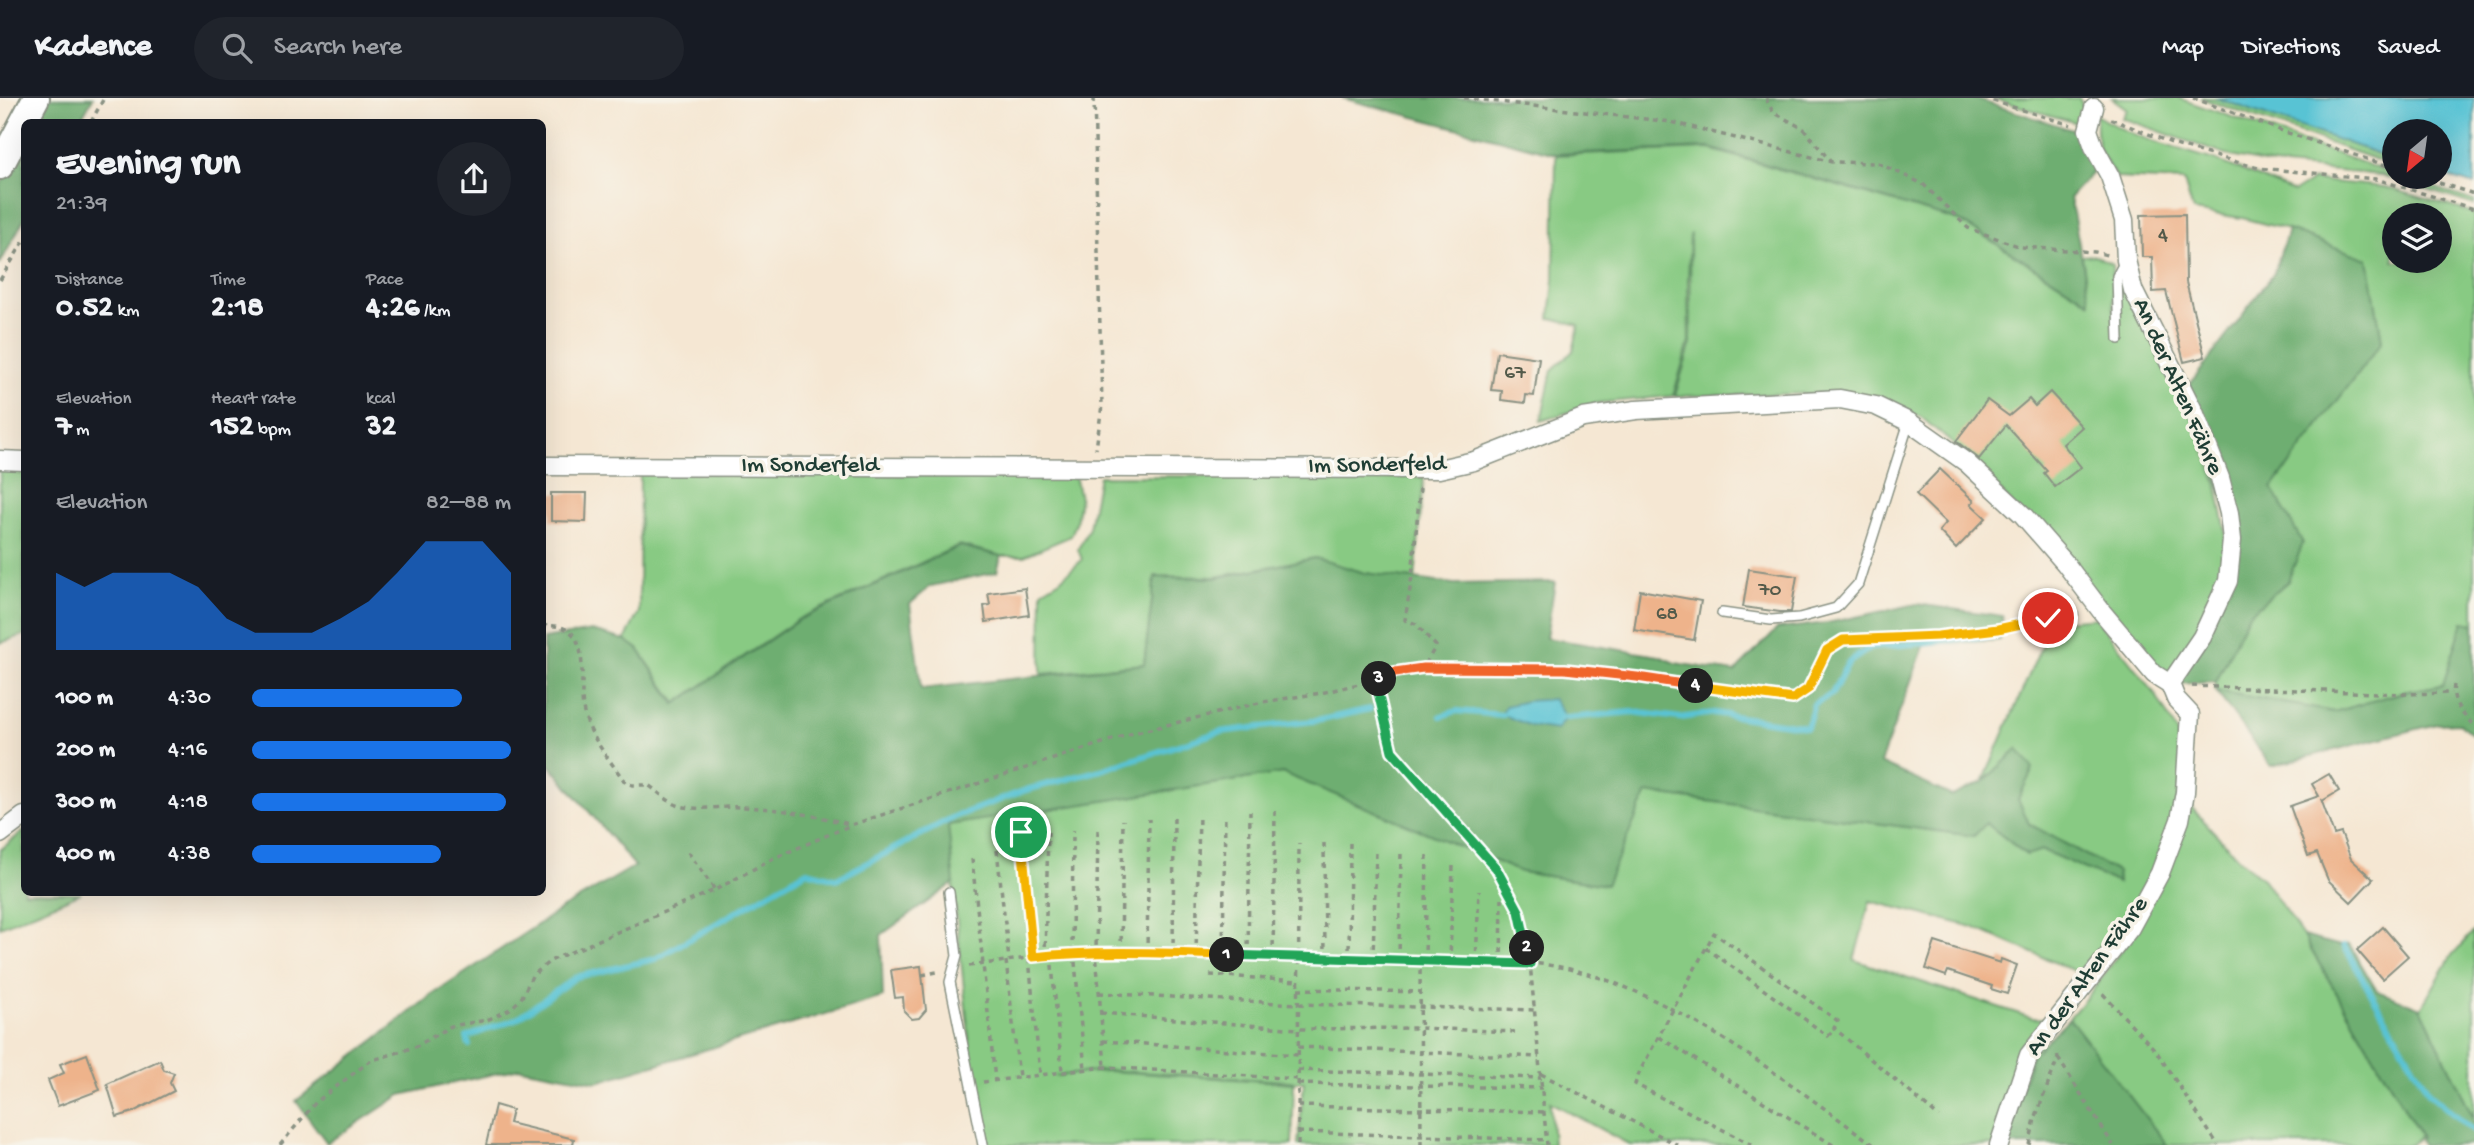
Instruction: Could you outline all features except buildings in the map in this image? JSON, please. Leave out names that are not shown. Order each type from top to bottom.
[{"type":"main road","points":[[25,119],[36,98]]},
{"type":"main road","points":[[0,166],[21,126]]},
{"type":"street","points":[[2088,130],[2094,108]]},
{"type":"street","name":"An der Alten Fähre","points":[[2000,1145],[2029,1055],[2130,928],[2160,873],[2180,820],[2188,769],[2190,714],[2176,699],[2170,684],[2202,637],[2228,580],[2232,540],[2229,513],[2220,478],[2195,414],[2133,290],[2126,260],[2124,220],[2110,176],[2088,130]]},
{"type":"street","name":"Im Sonderfeld","points":[[546,466],[1439,469],[1474,461],[1583,418],[1636,410],[1840,399],[1876,406],[1909,422],[1967,463],[2023,515],[2154,674],[2170,684]]},
{"type":"street","points":[[0,460],[21,461]]},
{"type":"street","points":[[0,834],[21,818]]},
{"type":"lane","points":[[2119,339],[2117,276],[2126,260]]},
{"type":"lane","points":[[1722,613],[1771,620],[1799,618],[1836,608],[1858,584],[1909,422]]},
{"type":"lane","points":[[949,892],[957,956],[950,982],[983,1145]]},
{"type":"path","points":[[94,119],[104,98]]},
{"type":"path","points":[[1090,467],[1099,442],[1102,405],[1094,98]]},
{"type":"path","points":[[1464,98],[1671,122],[1832,162],[1878,163],[1923,184],[1968,228],[2021,247],[2061,252],[2095,252],[2126,260]]},
{"type":"path","points":[[1983,98],[2088,130]]},
{"type":"path","points":[[2193,98],[2382,164]]},
{"type":"path","points":[[1765,99],[1773,112],[1804,129],[1832,162]]},
{"type":"path","points":[[2094,108],[2104,116],[2142,131],[2258,169],[2376,179],[2474,209]]},
{"type":"path","points":[[2452,187],[2474,194]]},
{"type":"path","points":[[0,280],[21,246]]},
{"type":"path","points":[[1421,468],[1412,576],[1405,620],[1416,624],[1436,646],[1423,668]]},
{"type":"path","points":[[280,1145],[316,1101],[370,1061],[415,1047],[451,1026],[486,1020],[498,1014],[521,999],[532,976],[551,961],[715,890],[772,859],[851,825],[1133,733],[1263,702],[1321,694],[1395,672],[1423,668],[1565,669],[1793,699],[1808,689],[1827,650],[1843,640],[1938,636],[2102,612]]},
{"type":"path","points":[[546,626],[564,628],[578,640],[582,659],[584,712],[594,738],[625,782],[632,785],[649,785],[666,799],[691,808],[784,810],[851,825]]},
{"type":"path","points":[[1298,1132],[1547,1143],[1530,964],[1519,911],[1496,868],[1392,751],[1375,680]]},
{"type":"path","points":[[2170,684],[2362,693],[2452,694]]},
{"type":"path","points":[[2454,685],[2452,694],[2457,706],[2474,725]]},
{"type":"path","points":[[1248,955],[1250,811]]},
{"type":"path","points":[[1273,956],[1275,811]]},
{"type":"path","points":[[1196,954],[1199,814]]},
{"type":"path","points":[[1223,954],[1225,814]]},
{"type":"path","points":[[1173,953],[1174,816]]},
{"type":"path","points":[[1147,953],[1149,819]]},
{"type":"path","points":[[1121,951],[1123,820]]},
{"type":"path","points":[[1073,830],[1073,952],[1085,1069]]},
{"type":"path","points":[[1098,830],[1096,952],[1105,1067]]},
{"type":"path","points":[[1021,832],[1040,1075]]},
{"type":"path","points":[[1045,956],[1048,832]]},
{"type":"path","points":[[1298,1145],[1299,843]]},
{"type":"path","points":[[1324,843],[1325,957]]},
{"type":"path","points":[[1349,958],[1350,843]]},
{"type":"path","points":[[997,850],[1019,1077]]},
{"type":"path","points":[[1373,958],[1376,851]]},
{"type":"path","points":[[688,852],[715,890]]},
{"type":"path","points":[[1399,959],[1401,852]]},
{"type":"path","points":[[1420,1145],[1420,992],[1427,854]]},
{"type":"path","points":[[972,859],[995,1080]]},
{"type":"path","points":[[1450,961],[1453,864]]},
{"type":"path","points":[[1476,962],[1479,891]]},
{"type":"path","points":[[1501,962],[1503,896]]},
{"type":"path","points":[[1706,948],[1828,1036],[1838,1021],[1714,933],[1640,1071],[1635,1084],[1752,1145]]},
{"type":"path","points":[[922,975],[984,963],[1073,952],[1121,951],[1501,962],[1566,969],[1605,979],[1673,1011],[1795,1088],[1874,1145]]},
{"type":"path","points":[[1051,955],[1062,1072]]},
{"type":"path","points":[[1210,975],[1298,981]]},
{"type":"path","points":[[2088,981],[2155,1051],[2218,1145]]},
{"type":"path","points":[[1298,989],[1420,992]]},
{"type":"path","points":[[1099,993],[1298,1004],[1535,1010]]},
{"type":"path","points":[[1101,1013],[1298,1029],[1420,1028],[1514,1032]]},
{"type":"path","points":[[2052,1027],[2058,1058],[2113,1145]]},
{"type":"path","points":[[1834,1028],[1939,1117]]},
{"type":"path","points":[[1658,1037],[1833,1145]]},
{"type":"path","points":[[1103,1041],[1298,1055]]},
{"type":"path","points":[[1298,1047],[1539,1057]]},
{"type":"path","points":[[2029,1145],[2035,1119],[2058,1058]]},
{"type":"path","points":[[971,1083],[1105,1067],[1298,1082],[1542,1088]]},
{"type":"path","points":[[1298,1070],[1541,1076],[1678,1145]]},
{"type":"path","points":[[1298,1106],[1545,1112]]},
{"type":"green space","points":[[47,98],[93,98],[81,119],[36,119]]},
{"type":"green space","points":[[1342,98],[1972,98],[2079,132],[2098,166],[2070,197],[2090,302],[1960,221],[1710,148],[1555,154]]},
{"type":"green space","points":[[1991,98],[2079,98],[2085,109],[2080,124]]},
{"type":"green space","points":[[2112,98],[2178,98],[2382,170],[2382,175],[2273,165],[2226,155],[2122,118],[2127,109]]},
{"type":"green space","points":[[2200,98],[2216,98],[2382,155],[2382,162]]},
{"type":"green space","points":[[2096,115],[2126,131],[2223,163],[2294,192],[2313,180],[2382,187],[2382,189],[2392,189],[2440,203],[2382,203],[2382,273],[2452,273],[2452,207],[2474,213],[2474,624],[2463,623],[2443,685],[2407,691],[2334,712],[2216,691],[2216,682],[2248,615],[2288,581],[2272,488],[2382,341],[2368,260],[2288,230],[2242,218],[2193,211],[2184,181],[2116,178],[2098,148]]},
{"type":"green space","points":[[21,146],[21,225],[0,264],[0,186]]},
{"type":"green space","points":[[1709,149],[1960,221],[2089,302],[2082,256],[2095,255],[2112,264],[2115,333],[2121,278],[2192,417],[2216,482],[2226,532],[2222,580],[2198,636],[2169,680],[1973,461],[1921,417],[1877,399],[1843,393],[1675,396],[1691,343],[1690,233],[1689,342],[1673,396],[1597,403],[1541,421],[1552,370],[1573,351],[1579,325],[1550,318],[1554,280],[1556,155]]},
{"type":"green space","points":[[2424,189],[2438,189],[2474,201],[2474,205]]},
{"type":"green space","points":[[2288,230],[2368,259],[2382,341],[2272,488],[2303,543],[2288,581],[2248,615],[2216,682],[2175,684],[2205,641],[2236,540],[2189,386],[2274,273]]},
{"type":"green space","points":[[0,468],[21,469],[21,636],[0,643]]},
{"type":"green space","points":[[640,472],[1075,476],[1080,498],[1071,536],[1024,556],[1002,556],[960,545],[800,618],[676,703],[638,649],[625,640],[639,612]]},
{"type":"green space","points":[[1099,476],[1424,477],[1415,580],[1365,573],[1315,558],[1215,577],[1155,576],[1144,664],[1041,674],[1042,591],[1060,580],[1082,560],[1078,549],[1089,528]]},
{"type":"green space","points":[[960,546],[1001,556],[997,572],[931,586],[910,604],[921,689],[1144,664],[1155,577],[1215,578],[1315,558],[1365,573],[1454,584],[1555,582],[1546,638],[1659,656],[1675,663],[1735,672],[1777,629],[1827,623],[1917,604],[2003,616],[2000,640],[1925,644],[1880,763],[1952,796],[1983,782],[2018,749],[2033,769],[2018,799],[2029,824],[2117,872],[2118,883],[2042,850],[2027,855],[1986,823],[1974,836],[1647,793],[1606,885],[1521,872],[1283,773],[948,825],[954,883],[881,935],[883,997],[597,1082],[520,1068],[401,1095],[327,1143],[296,1101],[432,995],[561,909],[635,866],[546,761],[546,639],[592,631],[625,640],[638,649],[675,704],[800,619]]},
{"type":"green space","points":[[2096,618],[2156,695],[2178,734],[2183,765],[2176,815],[2128,924],[2086,976],[1973,927],[1870,901],[1854,960],[2032,1018],[2051,1019],[1995,1145],[1630,1145],[1550,1102],[1553,1145],[1298,1145],[1304,1082],[1106,1070],[1055,1076],[1107,1071],[1294,1083],[1292,1145],[989,1145],[974,1085],[947,825],[1283,773],[1521,872],[1605,885],[1646,793],[1974,836],[1986,823],[2026,855],[2042,850],[2118,883],[2117,872],[2029,824],[2018,799],[2018,749],[1983,782],[2048,631],[2063,621]]},
{"type":"green space","points":[[2463,622],[2474,624],[2474,736],[2459,723],[2437,724],[2271,766],[2216,691],[2334,712],[2407,691],[2443,685]]},
{"type":"green space","points":[[2189,805],[2238,858],[2264,880],[2303,936],[2420,1135],[2410,1145],[2167,1145],[2069,1018],[2097,985],[2137,927]]},
{"type":"green space","points":[[21,833],[21,896],[74,896],[0,927],[0,850]]},
{"type":"green space","points":[[2474,931],[2474,1119],[2421,1008],[2452,955]]},
{"type":"green space","points":[[2303,936],[2341,946],[2349,944],[2377,991],[2421,1008],[2474,1119],[2474,1145],[2422,1145],[2419,1140],[2421,1136]]},
{"type":"green space","points":[[2069,1018],[2167,1145],[2003,1145],[2032,1055]]},
{"type":"water","points":[[2216,98],[2474,98],[2474,185],[2452,178],[2452,119],[2382,119],[2382,155]]},
{"type":"water","points":[[1553,699],[1566,718],[1556,730],[1531,726],[1502,715],[1505,706]]},
{"type":"waterway","points":[[1566,718],[1633,712],[1680,718],[1714,713],[1807,727],[1814,704],[1832,694],[1848,663],[1870,648],[1996,636]]},
{"type":"waterway","points":[[469,1045],[467,1037],[518,1018],[576,977],[655,959],[807,871],[837,879],[954,817],[1026,790],[1101,770],[1219,732],[1321,720],[1370,709]]},
{"type":"waterway","points":[[1441,716],[1457,711],[1502,715]]},
{"type":"waterway","points":[[2344,946],[2429,1093],[2474,1132]]},
{"type":"route","points":[[1021,832],[1033,957],[1072,952],[1121,951],[1530,964],[1519,911],[1496,868],[1392,751],[1375,680],[1395,672],[1423,668],[1565,669],[1793,699],[1808,689],[1827,650],[1843,640],[1938,636],[1998,629],[2048,618]]}]
